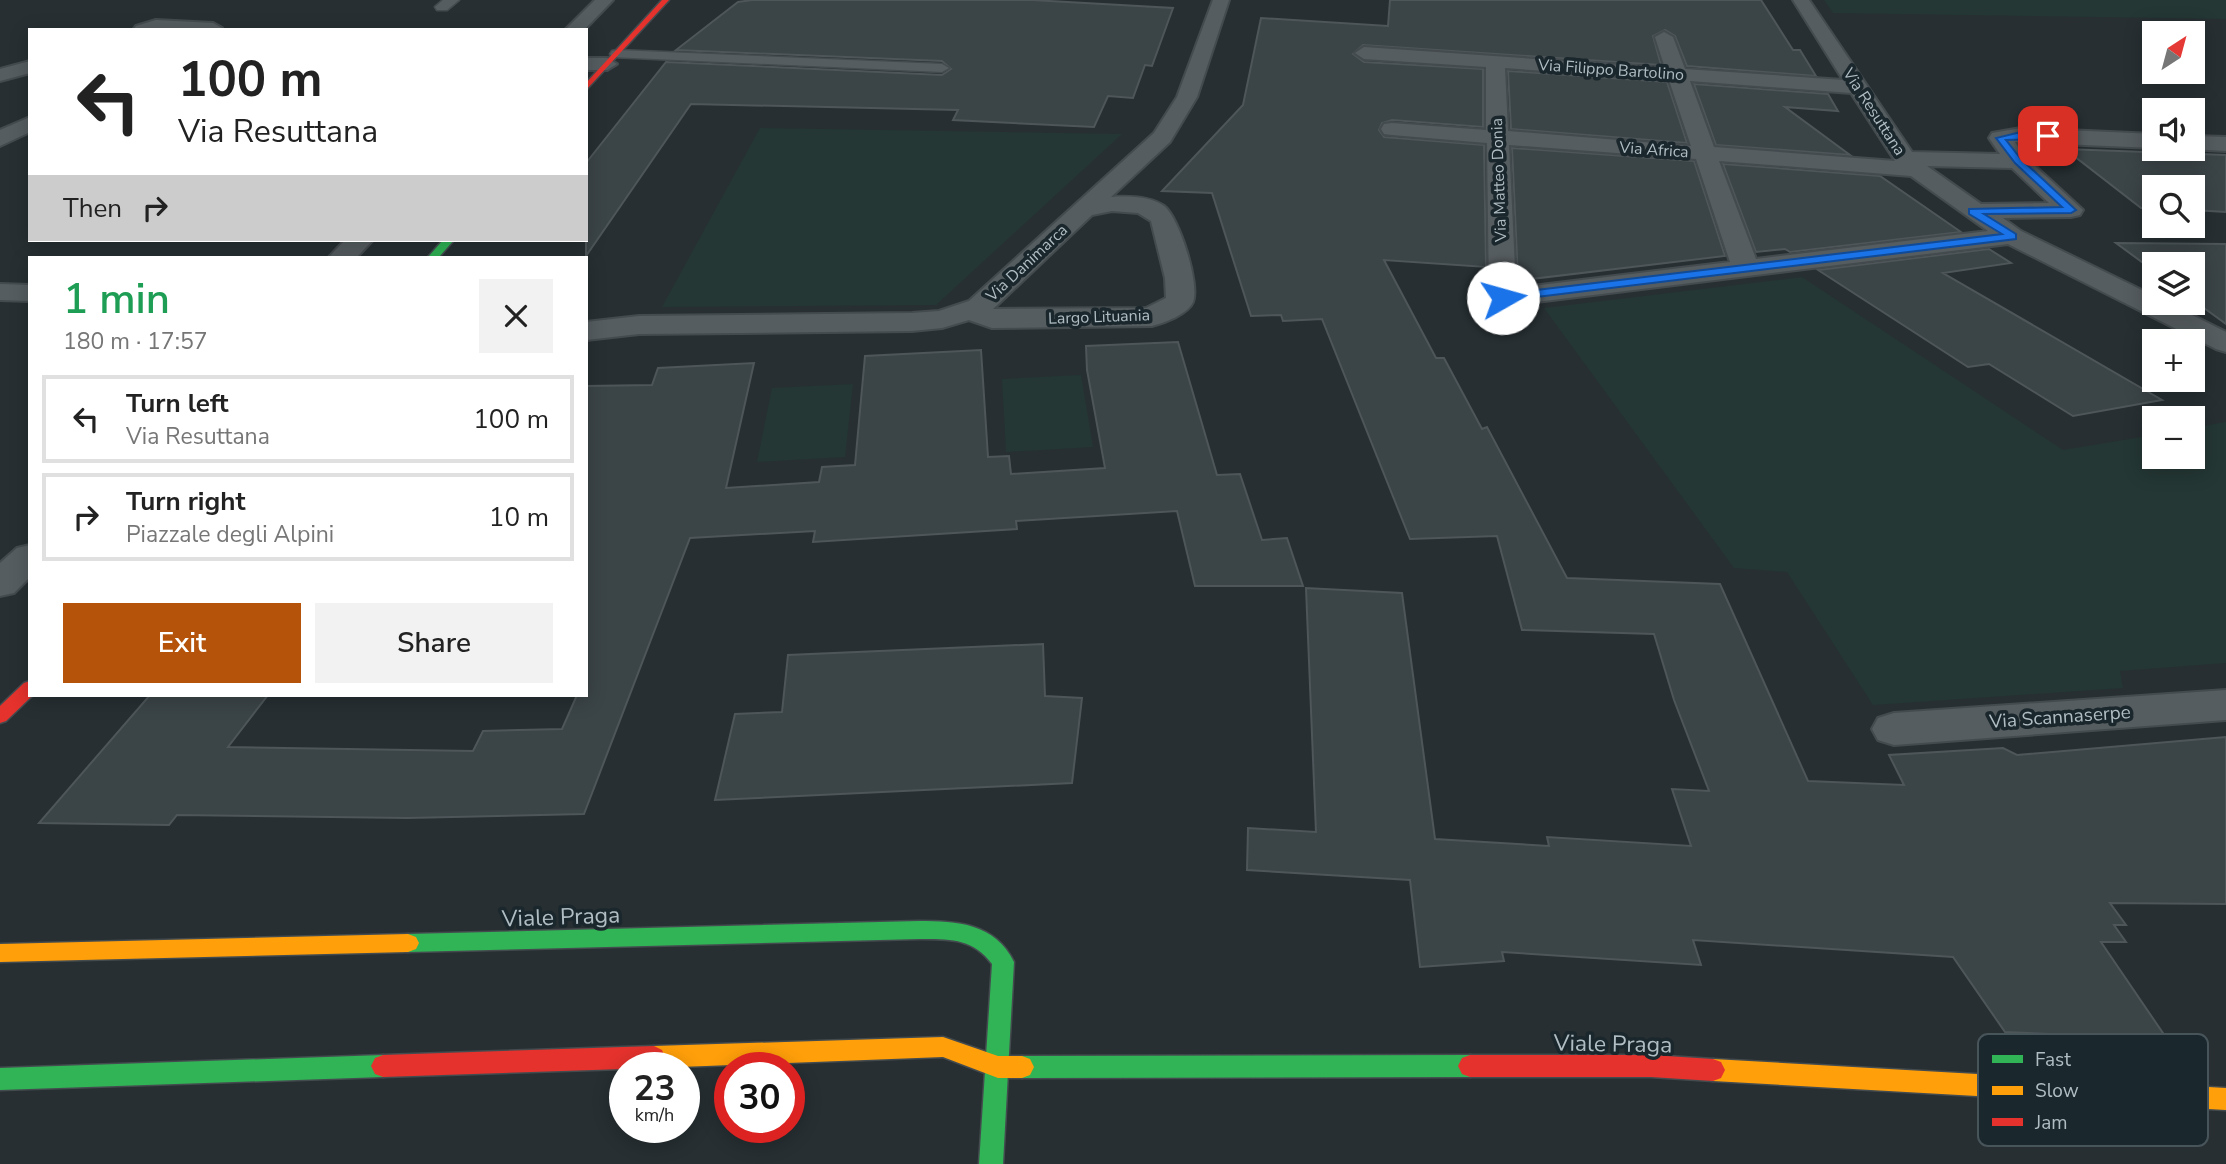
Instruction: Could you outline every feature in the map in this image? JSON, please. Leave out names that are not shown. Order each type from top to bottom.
[{"type":"street","points":[[576,28],[605,0]]},
{"type":"street","points":[[588,86],[666,0]]},
{"type":"street","name":"Via Danimarca","points":[[588,331],[639,325],[912,322],[942,320],[979,307],[1162,137],[1178,115],[1221,0]]},
{"type":"street","name":"Via Resuttana","points":[[1801,0],[1911,165],[2012,236],[2226,342]]},
{"type":"street","points":[[148,28],[156,25],[213,28]]},
{"type":"street","points":[[1664,37],[1746,269],[2012,236]]},
{"type":"street","name":"Via Filippo Bartolino","points":[[1364,53],[1858,87]]},
{"type":"street","points":[[588,64],[612,59]]},
{"type":"street","name":"Via Matteo Donia","points":[[1494,62],[1503,298],[1746,269]]},
{"type":"street","points":[[2,75],[28,68]]},
{"type":"street","points":[[2,75],[28,76]]},
{"type":"street","points":[[0,139],[28,124]]},
{"type":"street","name":"Via Africa","points":[[1392,129],[1704,153],[1911,165],[2018,161]]},
{"type":"street","points":[[1973,211],[2071,210],[2018,161],[2000,138],[2021,135],[2142,140]]},
{"type":"street","points":[[2205,143],[2226,144]]},
{"type":"street","name":"Largo Lituania","points":[[979,307],[977,313],[992,319],[1124,318],[1153,317],[1179,302],[1181,291],[1177,267],[1161,215],[1151,209],[1133,205],[1097,205],[1083,210]]},
{"type":"street","points":[[343,256],[357,242]]},
{"type":"street","points":[[434,256],[447,242]]},
{"type":"street","points":[[0,292],[28,293]]},
{"type":"street","points":[[0,584],[28,558]]},
{"type":"street","points":[[0,717],[28,689]]},
{"type":"street","name":"Via Scannaserpe","points":[[1894,729],[2226,705]]},
{"type":"street","name":"Viale Praga","points":[[0,953],[955,930],[979,935],[995,945],[1003,962],[998,1067]]},
{"type":"street","name":"Viale Praga","points":[[0,1079],[943,1047],[998,1067],[1651,1066],[1978,1085]]},
{"type":"street","points":[[991,1164],[998,1067]]},
{"type":"street","name":"Viale Praga","points":[[2208,1098],[2226,1099]]},
{"type":"lane","points":[[612,59],[942,68]]},
{"type":"green space","points":[[1824,0],[2226,0],[2226,19],[1833,13]]},
{"type":"green space","points":[[760,128],[1122,134],[936,305],[662,307]]},
{"type":"green space","points":[[1802,277],[2063,450],[2142,437],[2142,469],[2205,469],[2205,426],[2226,422],[2226,663],[2120,671],[2123,688],[1873,705],[1787,572],[1734,568],[1544,308]]},
{"type":"green space","points":[[1081,375],[1093,447],[1006,452],[1002,379]]},
{"type":"green space","points":[[853,384],[845,457],[757,462],[772,388]]},
{"type":"building","points":[[1032,0],[1173,8],[1152,66],[1145,65],[1133,98],[1108,96],[1094,127],[953,120],[958,110],[691,104],[586,256],[588,160],[666,62],[942,75],[951,69],[942,61],[676,50],[738,2]]},
{"type":"building","points":[[1390,0],[1761,0],[1793,50],[1800,50],[1816,76],[1687,66],[1675,36],[1665,30],[1653,36],[1661,65],[1363,45],[1353,54],[1364,62],[1483,69],[1483,127],[1392,120],[1382,123],[1379,130],[1384,137],[1484,145],[1486,267],[1384,260],[1436,358],[1444,358],[1482,429],[1487,427],[1567,578],[1720,584],[1808,781],[1904,785],[1889,755],[2003,748],[2017,755],[2226,737],[2226,904],[2110,903],[2126,925],[2114,925],[2126,942],[2101,942],[2164,1034],[2005,1032],[1953,957],[1693,940],[1701,965],[1502,952],[1504,961],[1420,967],[1410,880],[1247,870],[1248,828],[1316,832],[1306,588],[1402,593],[1435,839],[1549,846],[1547,837],[1691,846],[1672,789],[1709,791],[1674,700],[1654,634],[1522,630],[1497,536],[1410,539],[1322,319],[1283,321],[1281,315],[1251,316],[1212,193],[1162,191],[1243,105],[1261,18],[1388,26]]},
{"type":"building","points":[[1508,71],[1667,82],[1687,143],[1511,129]]},
{"type":"building","points":[[1694,84],[1828,94],[1838,111],[1785,107],[1850,155],[1716,145]]},
{"type":"building","points":[[1512,148],[1694,161],[1725,256],[1523,280],[1518,278]]},
{"type":"building","points":[[2065,149],[2142,152],[2142,161],[2205,161],[2205,154],[2226,155],[2226,212],[2205,211],[2205,175],[2142,175],[2141,208]]},
{"type":"building","points":[[1723,164],[1880,176],[1961,232],[1790,252],[1785,249],[1756,252]]},
{"type":"building","points":[[2116,243],[2226,244],[2226,324],[2205,309],[2205,252],[2142,252],[2142,262]]},
{"type":"building","points":[[1989,249],[2011,263],[1943,273],[2142,388],[2142,392],[2148,392],[2162,400],[2073,416],[1989,364],[1968,367],[1818,270]]},
{"type":"building","points":[[1178,342],[1217,475],[1240,474],[1262,540],[1287,538],[1303,586],[1195,586],[1177,511],[1016,521],[1017,529],[813,542],[815,531],[690,538],[584,814],[407,818],[177,815],[169,825],[39,823],[148,697],[266,697],[228,747],[473,751],[483,731],[562,729],[576,697],[588,697],[588,386],[652,385],[658,368],[754,363],[726,488],[819,482],[822,467],[855,465],[865,356],[981,350],[988,457],[1009,456],[1011,474],[1105,468],[1087,370],[1086,346]]},
{"type":"building","points":[[1043,644],[1045,696],[1082,698],[1072,783],[715,800],[735,714],[782,712],[788,655]]},
{"type":"traffic: fast","points":[[434,256],[447,242]]},
{"type":"traffic: fast","points":[[408,943],[919,930],[956,931],[977,936],[986,942],[1003,962],[991,1164]]},
{"type":"traffic: fast","points":[[0,1079],[383,1066]]},
{"type":"traffic: fast","points":[[1022,1067],[1470,1066]]},
{"type":"traffic: slow","points":[[0,953],[408,943]]},
{"type":"traffic: slow","points":[[700,1055],[943,1047],[998,1067],[1022,1067]]},
{"type":"traffic: slow","points":[[1713,1070],[1978,1085]]},
{"type":"traffic: slow","points":[[2208,1098],[2226,1099]]},
{"type":"traffic: jam","points":[[588,86],[666,0]]},
{"type":"traffic: jam","points":[[0,717],[28,689]]},
{"type":"traffic: jam","points":[[383,1066],[609,1058]]},
{"type":"traffic: jam","points":[[1470,1066],[1651,1066],[1713,1070]]},
{"type":"route","points":[[1503,298],[2012,236],[1973,211],[2071,210],[2018,161],[2001,143],[2000,138],[2021,135],[2048,136]]}]
